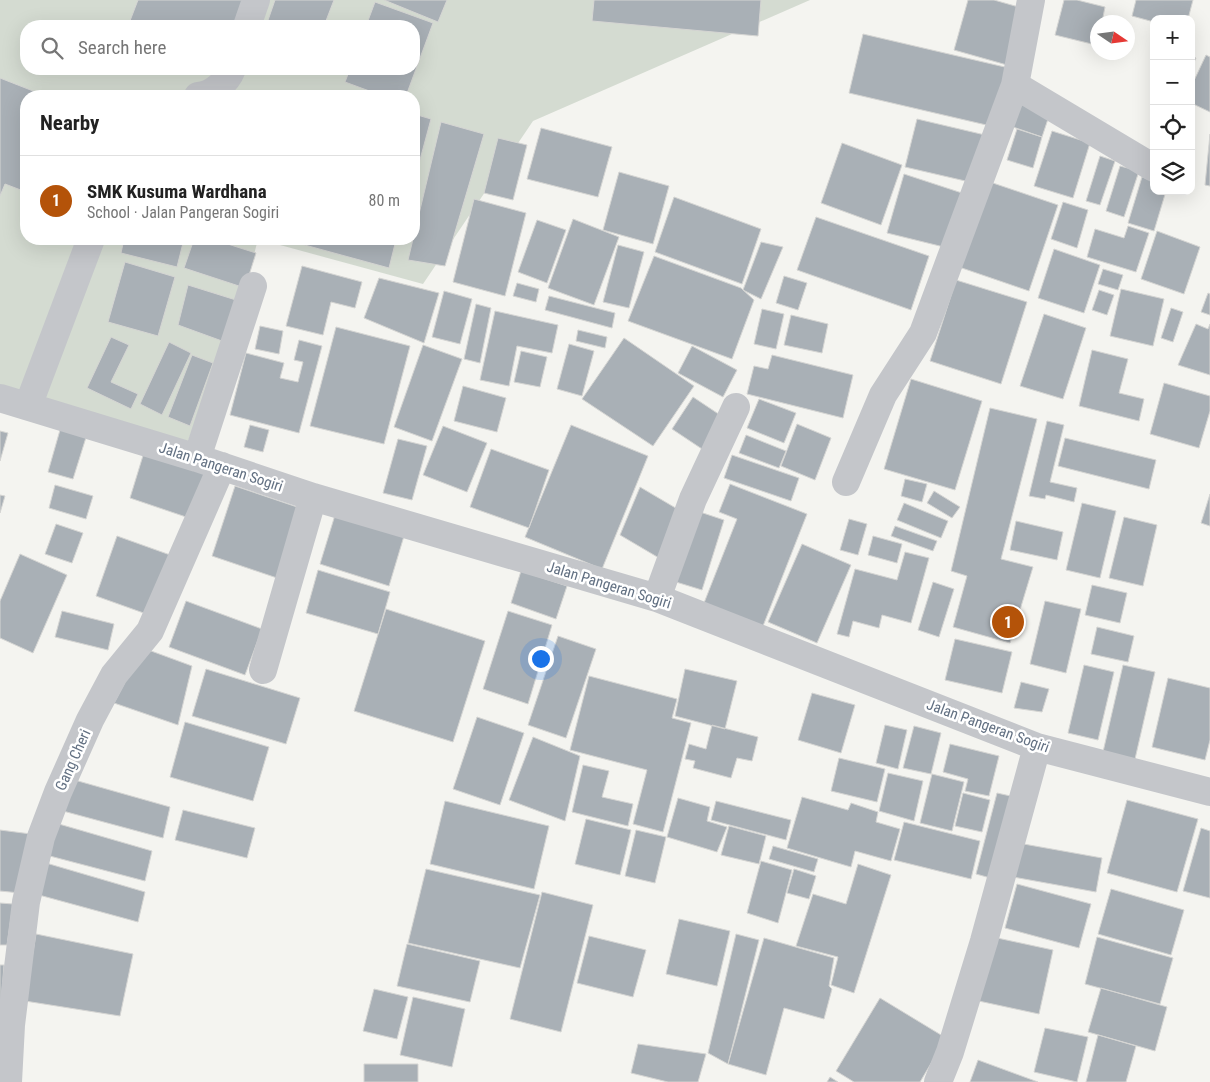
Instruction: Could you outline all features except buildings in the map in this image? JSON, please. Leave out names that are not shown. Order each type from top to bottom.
[{"type":"street","points":[[249,20],[256,0]]},
{"type":"street","points":[[846,482],[883,395],[923,333],[1015,85],[1031,0]]},
{"type":"street","points":[[214,90],[230,75]]},
{"type":"street","points":[[1015,85],[1150,166]]},
{"type":"street","points":[[28,406],[89,245]]},
{"type":"street","name":"Gang Cheri","points":[[8,1082],[12,1025],[26,902],[41,837],[58,792],[114,675],[150,631],[209,462],[253,286]]},
{"type":"street","name":"Jalan Pangeran Sogiri","points":[[0,398],[209,462],[312,497],[657,598],[1037,747],[1210,792]]},
{"type":"street","points":[[657,598],[693,499],[736,407]]},
{"type":"street","points":[[263,670],[312,497]]},
{"type":"street","points":[[938,1082],[950,1052],[984,941],[1037,747]]},
{"type":"shaded area","points":[[0,0],[810,0],[533,121],[423,284],[280,245],[420,245],[420,90],[20,90],[20,245],[256,245],[246,286],[181,460],[0,401]]},
{"type":"place","name":"SMK Kusuma Wardhana","points":[[1008,622]]}]
